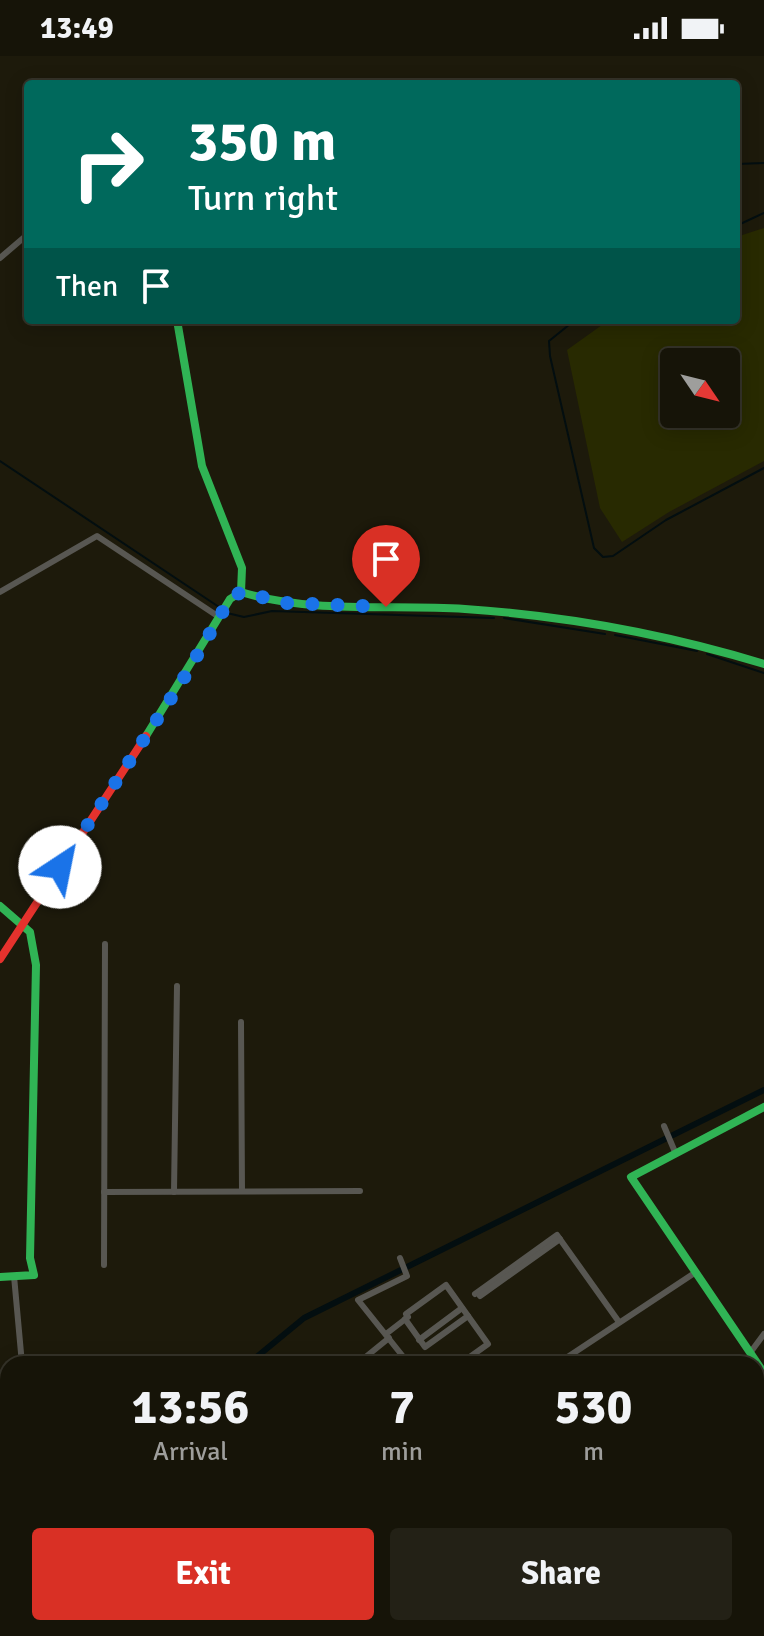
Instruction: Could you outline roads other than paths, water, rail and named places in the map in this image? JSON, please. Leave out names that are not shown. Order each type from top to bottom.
[{"type":"street","points":[[0,258],[24,237]]},
{"type":"street","points":[[0,959],[181,683],[222,612],[241,592],[242,568],[202,466],[178,324]]},
{"type":"street","points":[[0,592],[97,536],[222,612]]},
{"type":"street","points":[[241,592],[287,603],[545,615],[705,644],[764,664]]},
{"type":"street","points":[[0,906],[30,932],[36,965],[30,1258],[34,1275],[0,1277]]},
{"type":"street","points":[[104,1265],[105,944]]},
{"type":"street","points":[[174,1192],[177,986]]},
{"type":"street","points":[[241,1022],[242,1191]]},
{"type":"street","points":[[752,1356],[631,1177],[764,1107]]},
{"type":"street","points":[[664,1126],[675,1152]]},
{"type":"street","points":[[104,1192],[360,1191]]},
{"type":"street","points":[[478,1295],[557,1235],[619,1322]]},
{"type":"street","points":[[400,1258],[407,1276],[358,1300],[403,1356]]},
{"type":"street","points":[[572,1356],[696,1272]]},
{"type":"street","points":[[14,1276],[21,1356]]},
{"type":"street","points":[[366,1356],[408,1317],[406,1314],[446,1285],[488,1344],[471,1356]]},
{"type":"street","points":[[419,1340],[462,1308]]},
{"type":"street","points":[[405,1319],[425,1347],[468,1316]]},
{"type":"street","points":[[750,1353],[764,1334]]},
{"type":"waterway","points":[[740,164],[764,163]]},
{"type":"waterway","points":[[740,224],[764,213]]},
{"type":"waterway","points":[[570,324],[549,341],[550,356],[594,548],[603,557],[613,556],[666,520],[764,468]]},
{"type":"waterway","points":[[0,461],[222,609]]},
{"type":"waterway","points":[[227,613],[244,617],[272,611],[494,618]]},
{"type":"waterway","points":[[504,618],[605,634]]},
{"type":"waterway","points":[[615,635],[697,651]]},
{"type":"waterway","points":[[707,654],[764,673]]},
{"type":"waterway","points":[[258,1356],[304,1318],[764,1090]]}]
